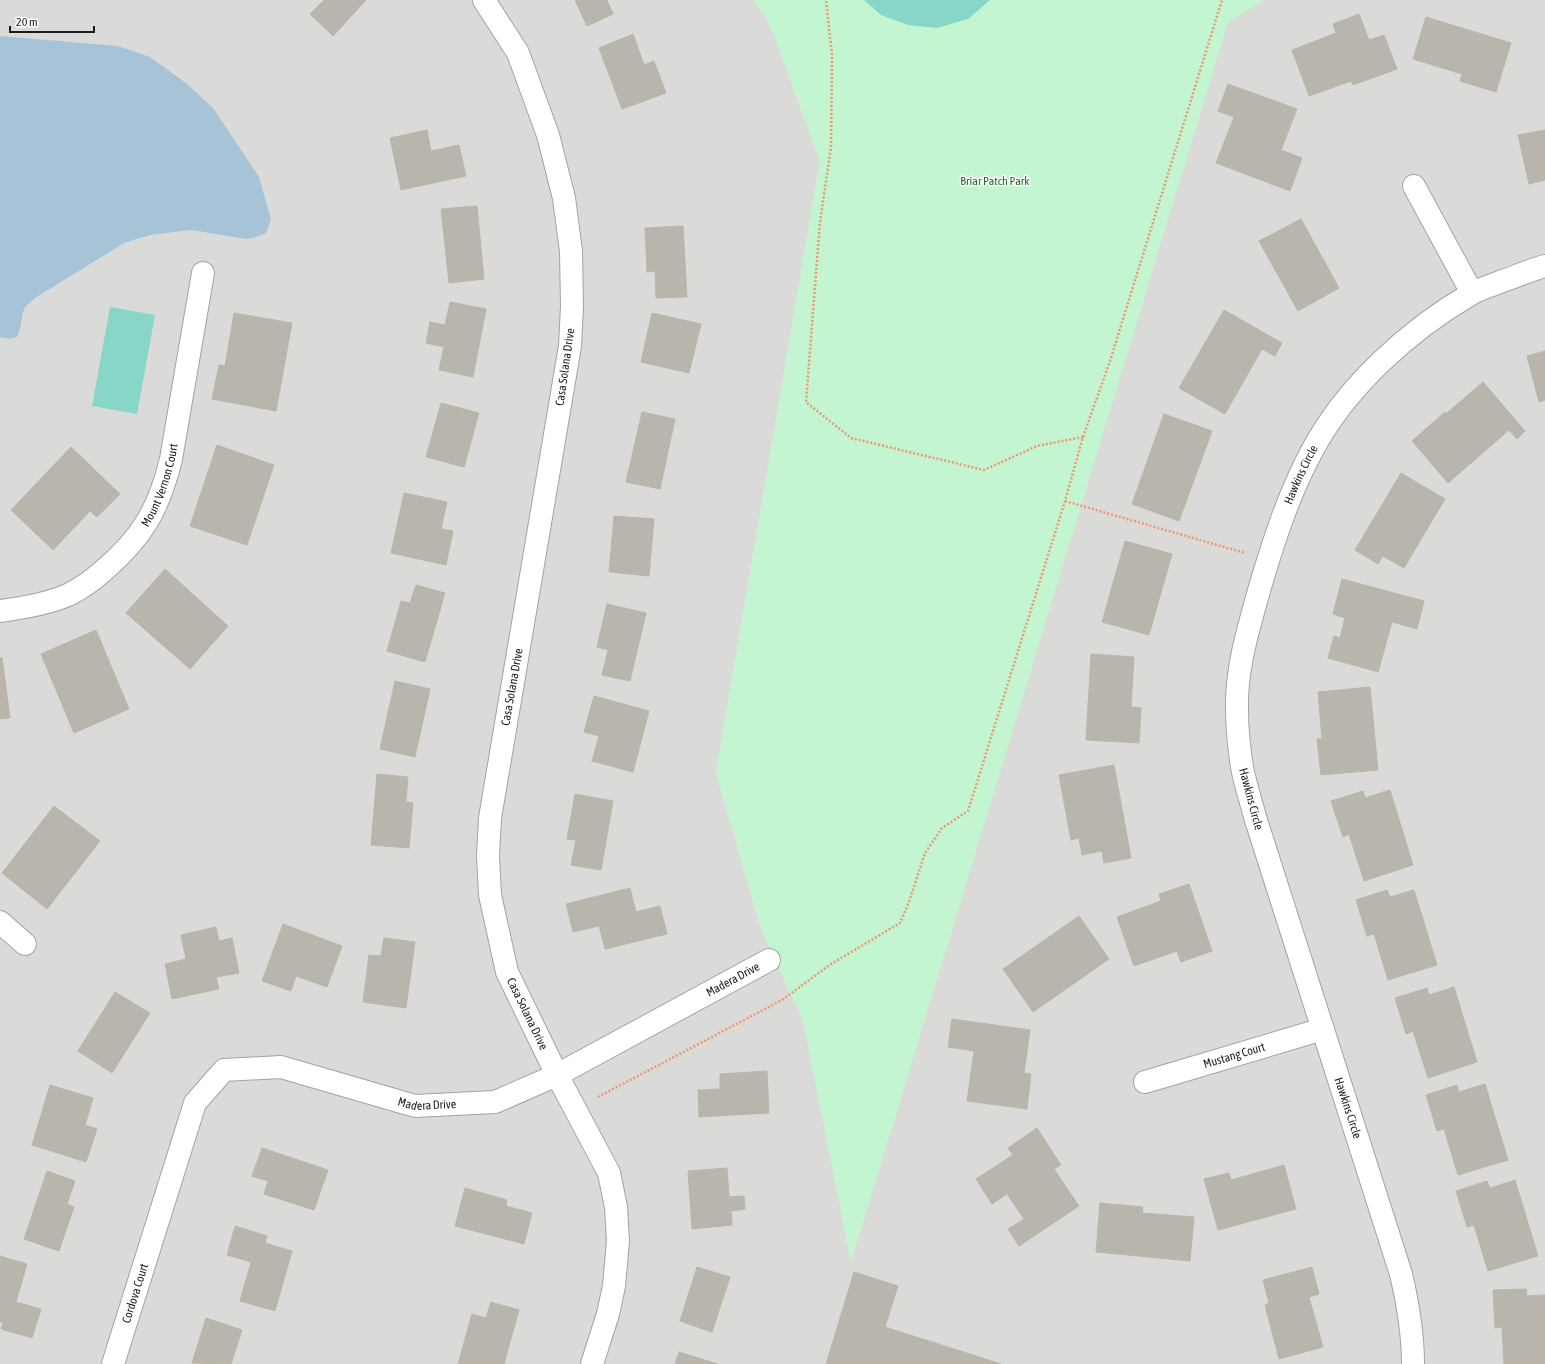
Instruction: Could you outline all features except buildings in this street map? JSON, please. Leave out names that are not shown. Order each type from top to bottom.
[{"type":"street","name":"Casa Solana Drive","points":[[484,0],[518,53],[548,135],[564,198],[571,251],[572,306],[570,346],[490,818],[488,856],[490,895],[507,972],[557,1075],[609,1173],[616,1214],[618,1241],[614,1286],[608,1314],[592,1364]]},
{"type":"street","points":[[1414,186],[1472,293]]},
{"type":"street","name":"Hawkins Circle","points":[[1413,1364],[1413,1336],[1408,1303],[1401,1274],[1255,817],[1242,769],[1238,742],[1237,707],[1240,666],[1268,560],[1290,495],[1313,448],[1333,417],[1361,382],[1395,348],[1418,330],[1472,293],[1545,266]]},
{"type":"street","name":"Mount Vernon Court","points":[[0,611],[30,606],[68,595],[95,578],[120,557],[138,536],[153,512],[164,487],[171,459],[202,272]]},
{"type":"street","points":[[0,922],[25,944]]},
{"type":"street","name":"Madera Drive","points":[[158,1223],[195,1103],[224,1070],[282,1067],[415,1106],[494,1102],[557,1075],[769,960]]},
{"type":"street","name":"Mustang Court","points":[[1145,1082],[1323,1029]]},
{"type":"street","name":"Cordova Court","points":[[113,1364],[158,1223]]},
{"type":"path","points":[[826,0],[832,55],[831,146],[820,222],[806,402],[851,438],[984,470],[1037,446],[1083,437]]},
{"type":"path","points":[[576,1110],[782,1000],[831,964],[900,923],[909,902],[925,853],[942,828],[968,811],[1065,500],[1083,437],[1110,361],[1222,0]]},
{"type":"path","points":[[1065,500],[1268,560]]},
{"type":"shaded area","points":[[0,0],[754,0],[772,29],[820,161],[716,773],[761,929],[803,1020],[851,1261],[1228,21],[1264,0],[1545,0],[1545,1364],[0,1364]]},
{"type":"shaded area","points":[[864,0],[990,0],[968,19],[937,28],[908,25],[881,15]]},
{"type":"shaded area","points":[[0,36],[118,46],[150,57],[187,84],[213,108],[259,177],[271,219],[266,233],[247,239],[191,230],[150,235],[124,243],[35,298],[25,307],[17,337],[10,339],[0,337]]},
{"type":"shaded area","points":[[110,307],[155,315],[137,414],[92,406]]},
{"type":"green space","name":"Briar Patch Park","points":[[754,0],[1264,0],[1228,22],[851,1262],[803,1020],[761,929],[716,773],[820,161],[772,29]]}]
